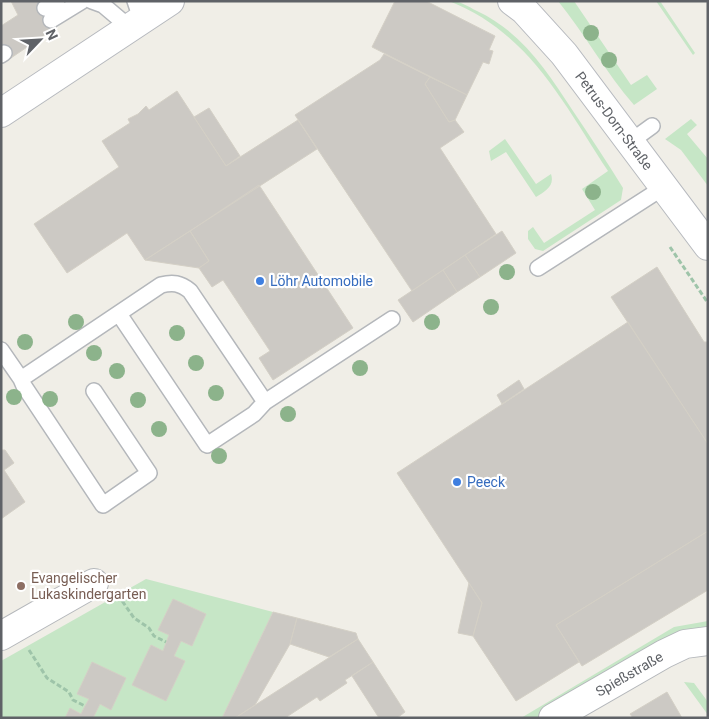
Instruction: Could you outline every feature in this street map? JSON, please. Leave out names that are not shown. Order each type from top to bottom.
[{"type":"main road","points":[[1,113],[135,16],[170,1]]},
{"type":"main road","name":"Petrus-Dorn-Straße","points":[[512,1],[524,10],[564,54],[708,246]]},
{"type":"main road","points":[[8,632],[94,583]]},
{"type":"main road","name":"Spießstraße","points":[[552,718],[664,654],[685,644],[708,641]]},
{"type":"lane","points":[[51,10],[82,1]]},
{"type":"lane","points":[[92,1],[135,16]]},
{"type":"lane","points":[[630,142],[652,126]]},
{"type":"lane","points":[[538,268],[664,187]]},
{"type":"lane","points":[[22,379],[161,285],[171,283],[181,284],[190,291],[264,402]]},
{"type":"lane","points":[[120,314],[207,445],[254,414],[264,402],[392,319]]},
{"type":"lane","points":[[1,350],[22,379],[24,386],[103,505],[149,473],[94,391]]},
{"type":"path","points":[[667,241],[708,303]]},
{"type":"path","points":[[94,583],[118,595],[134,618],[149,628],[154,636],[166,642]]},
{"type":"path","points":[[8,632],[47,678],[69,692],[73,700],[85,706]]},
{"type":"green space","points":[[449,1],[464,4],[493,20],[520,41],[553,81],[623,188],[621,200],[543,251],[535,249],[528,239],[528,231],[533,227],[544,243],[595,210],[582,189],[608,171],[542,72],[523,51],[502,32],[477,15]]},
{"type":"green space","points":[[558,1],[574,1],[631,85],[647,75],[657,89],[634,105]]},
{"type":"green space","points":[[656,1],[660,1],[695,53],[693,55]]},
{"type":"green space","points":[[691,119],[697,125],[687,134],[708,159],[708,186],[681,150],[665,139]]},
{"type":"green space","points":[[505,139],[536,184],[551,174],[552,182],[546,190],[536,197],[506,152],[491,161],[489,151]]},
{"type":"green space","points":[[146,579],[273,612],[222,718],[1,718],[1,661]]},
{"type":"green space","points":[[708,621],[708,626],[664,642],[537,718],[521,718],[674,627]]},
{"type":"green space","points":[[684,682],[694,683],[708,702],[708,715]]},
{"type":"building","points":[[11,1],[42,1],[55,28],[8,60],[1,50],[1,26],[18,15]]},
{"type":"building","points":[[395,1],[426,1],[495,36],[489,50],[493,51],[489,64],[483,62],[467,95],[372,47]]},
{"type":"building","points":[[384,54],[430,77],[425,84],[449,122],[455,120],[464,132],[440,148],[496,234],[412,291],[295,115],[380,60]]},
{"type":"building","points":[[430,77],[467,95],[455,120],[449,122],[425,84]]},
{"type":"building","points":[[177,91],[226,166],[298,120],[317,149],[145,260],[127,233],[67,273],[34,224],[119,167],[102,141],[130,123],[128,119],[138,114],[146,106],[149,110]]},
{"type":"building","points":[[209,108],[240,156],[226,166],[194,117]]},
{"type":"building","points":[[259,185],[353,328],[273,380],[259,358],[270,351],[223,280],[212,287],[199,268],[209,261],[190,231]]},
{"type":"building","points":[[190,231],[209,261],[199,268],[145,260]]},
{"type":"building","points":[[502,231],[516,253],[480,277],[465,255]]},
{"type":"building","points":[[465,255],[480,277],[457,292],[443,270]]},
{"type":"building","points":[[657,267],[704,342],[708,342],[708,444],[611,297]]},
{"type":"building","points":[[443,270],[457,292],[413,322],[398,300]]},
{"type":"building","points":[[628,322],[708,444],[708,531],[556,625],[579,662],[516,701],[473,636],[482,603],[397,473]]},
{"type":"building","points":[[519,380],[524,389],[502,404],[497,395]]},
{"type":"building","points":[[1,450],[5,450],[14,463],[4,470],[25,502],[1,519]]},
{"type":"building","points":[[708,531],[708,590],[582,666],[556,625]]},
{"type":"building","points":[[469,583],[482,603],[473,636],[458,633]]},
{"type":"building","points":[[173,599],[206,614],[192,646],[181,641],[174,656],[185,661],[166,701],[132,685],[151,645],[163,651],[169,635],[158,630]]},
{"type":"building","points":[[273,612],[297,618],[290,644],[255,705],[235,718],[222,718]]},
{"type":"building","points":[[297,618],[356,633],[358,639],[329,657],[290,644]]},
{"type":"building","points":[[358,639],[373,662],[345,680],[347,683],[320,701],[317,697],[285,718],[235,718]]},
{"type":"building","points":[[92,662],[126,678],[111,710],[100,704],[93,718],[65,718],[70,708],[81,714],[89,699],[77,694]]},
{"type":"building","points":[[373,662],[405,712],[397,718],[379,718],[352,676]]},
{"type":"building","points":[[667,692],[682,718],[633,718],[630,714]]},
{"type":"place","name":"Löhr Automobile","points":[[260,281]]},
{"type":"place","name":"Peeck","points":[[457,482]]},
{"type":"place","name":"Evangelischer Lukaskindergarten","points":[[21,586]]}]
